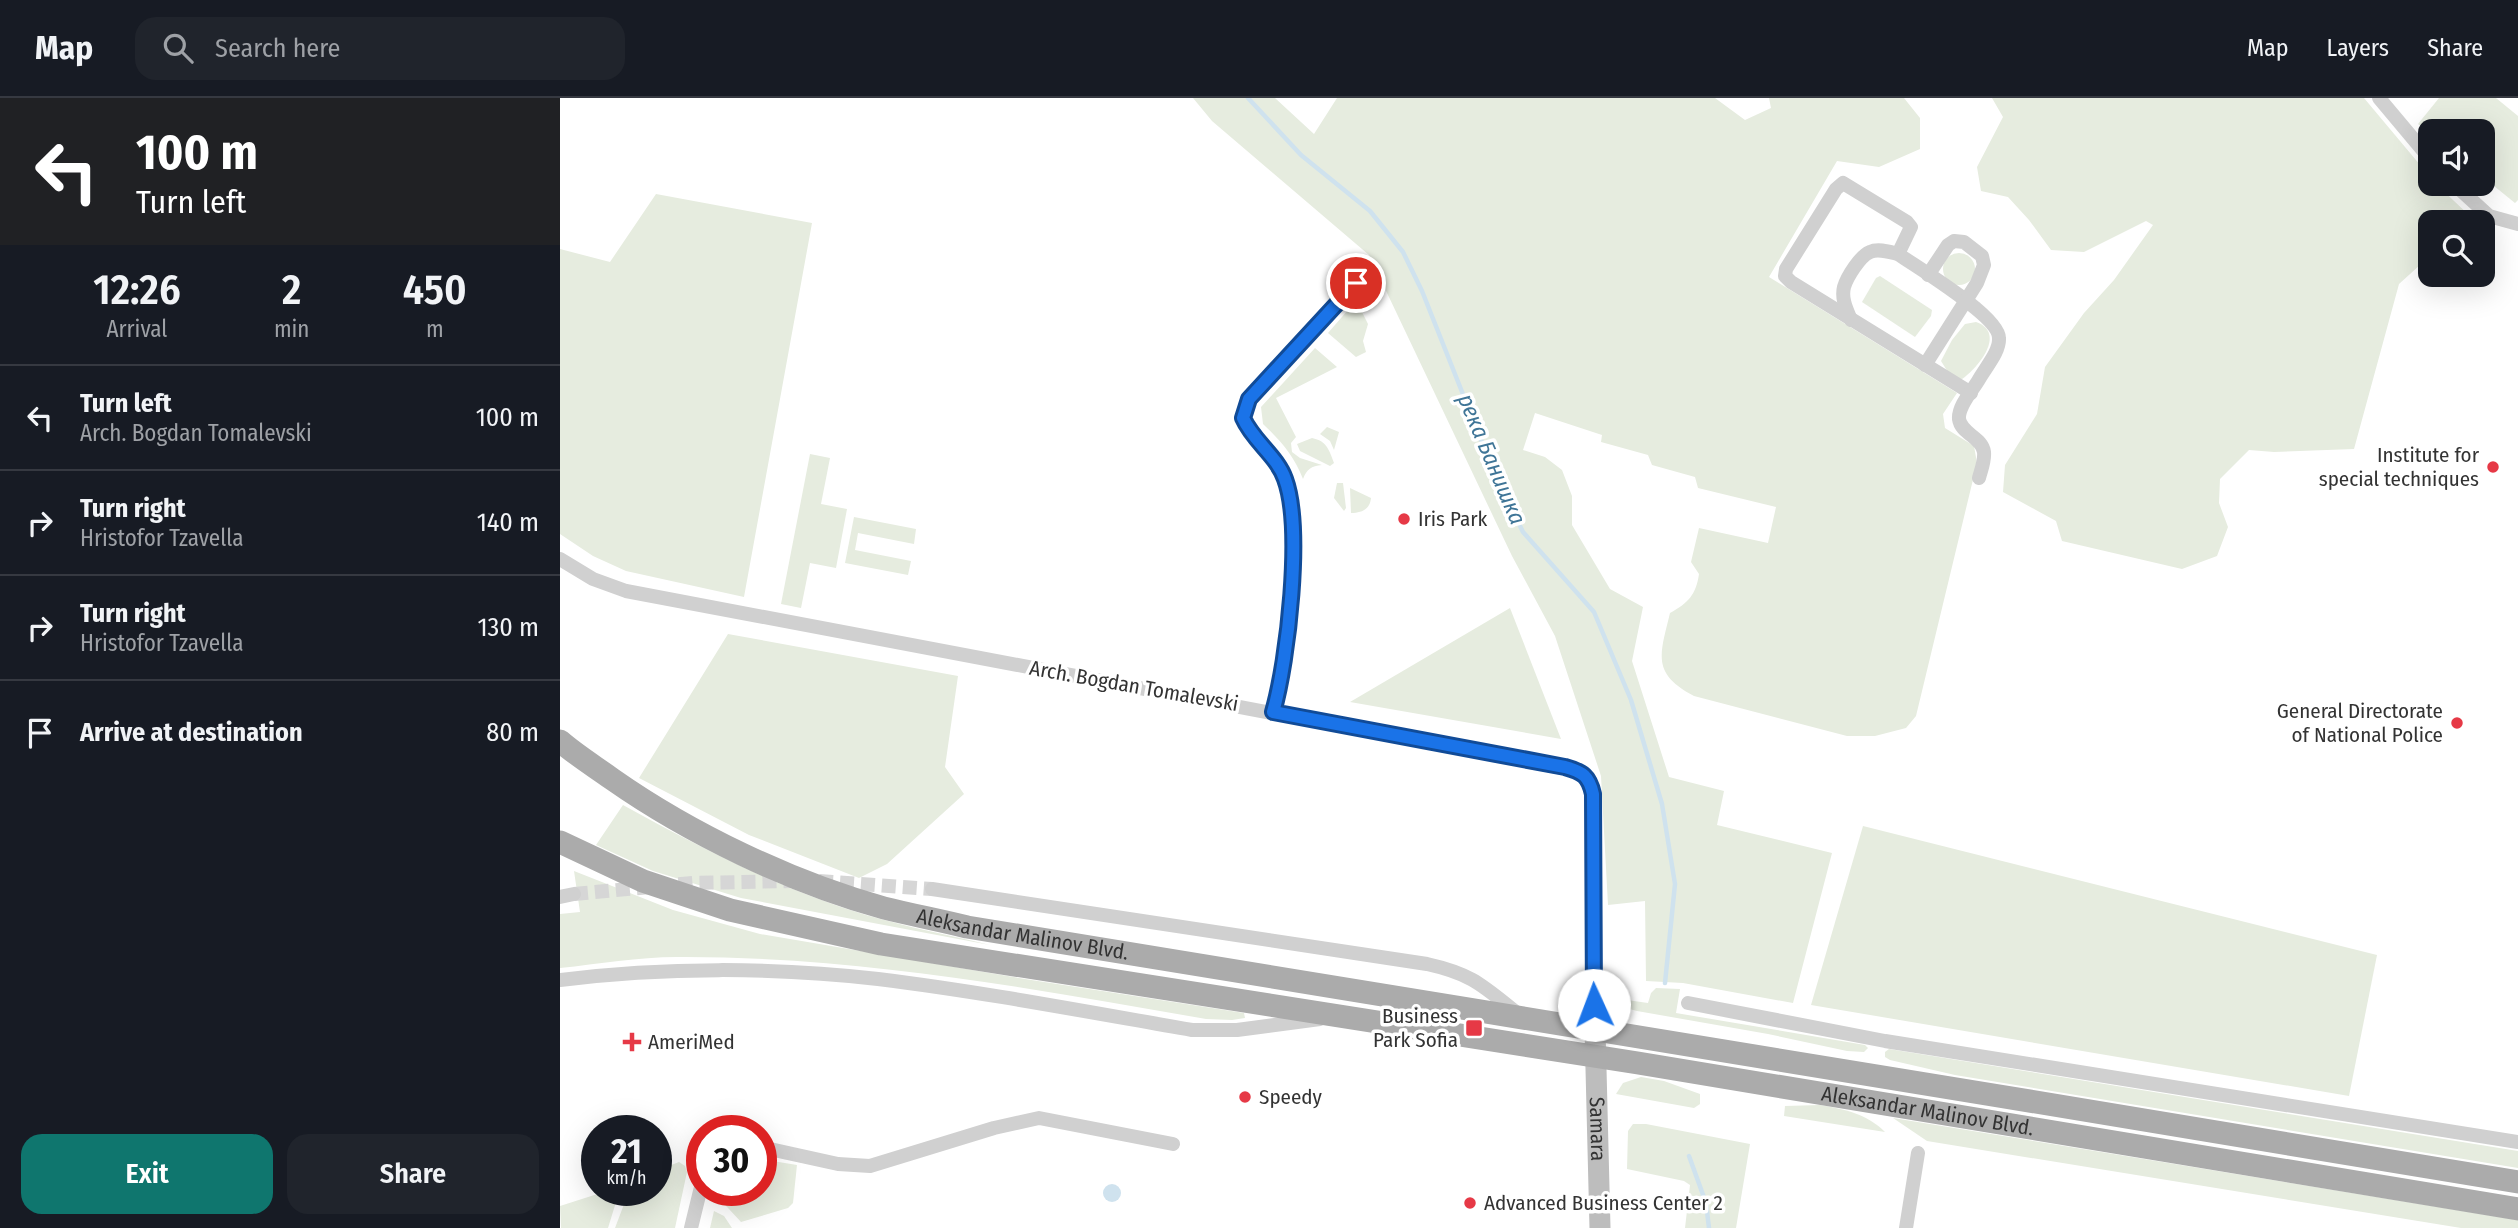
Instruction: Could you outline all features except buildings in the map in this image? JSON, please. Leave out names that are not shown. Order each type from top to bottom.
[{"type":"main road","name":"Aleksandar Malinov Blvd.","points":[[560,741],[630,792],[687,826],[766,864],[830,891],[967,927],[2518,1182]]},
{"type":"main road","name":"Aleksandar Malinov Blvd.","points":[[560,842],[643,881],[730,910],[881,944],[1595,1057],[2518,1209]]},
{"type":"street","points":[[2379,98],[2418,144]]},
{"type":"street","points":[[1898,254],[1911,227],[1843,183],[1836,189],[1786,269],[1785,276],[1971,393]]},
{"type":"street","points":[[2467,196],[2489,216],[2518,224]]},
{"type":"street","points":[[1925,365],[1976,283],[1984,265],[1982,256],[1964,242],[1954,241],[1948,245],[1928,275]]},
{"type":"street","points":[[1852,320],[1844,306],[1844,288],[1858,262],[1871,251],[1885,251],[1898,254],[1980,310],[1993,322],[2000,335],[1998,348],[1962,407],[1959,418],[1962,427],[1980,442],[1984,450],[1979,478]]},
{"type":"street","points":[[1273,712],[1280,686],[1292,570],[1292,502],[1284,476],[1250,433],[1243,418],[1249,399],[1356,283]]},
{"type":"street","name":"Arch. Bogdan Tomalevski","points":[[560,559],[593,579],[626,591],[1579,771],[1589,778],[1593,794],[1595,1029]]},
{"type":"street","name":"Aleksandar Malinov Blvd.","points":[[932,889],[1342,950],[1451,970],[1474,978],[1521,1016]]},
{"type":"street","name":"Aleksandar Malinov Blvd.","points":[[560,980],[666,972],[785,972],[831,975],[976,994],[1192,1030],[1237,1030],[1337,1016]]},
{"type":"street","points":[[1688,1003],[1885,1041],[2518,1142]]},
{"type":"street","name":"Samara","points":[[1595,1029],[1600,1228]]},
{"type":"street","points":[[777,1151],[838,1164],[870,1166],[994,1128],[1039,1118],[1173,1144]]},
{"type":"street","points":[[1906,1228],[1918,1153]]},
{"type":"street","points":[[691,1228],[696,1206]]},
{"type":"shaded area","points":[[1193,98],[1275,98],[1314,134],[1337,98],[1715,98],[1745,120],[1771,108],[1769,98],[1904,98],[1920,118],[1920,149],[1879,167],[1837,161],[1769,277],[1957,393],[1943,414],[1945,428],[1974,446],[1977,463],[1916,716],[1906,728],[1875,736],[1847,736],[1694,696],[1680,688],[1665,671],[1662,662],[1663,640],[1670,613],[1690,598],[1698,581],[1699,574],[1691,562],[1699,528],[1768,543],[1776,507],[1698,488],[1695,477],[1652,465],[1648,455],[1601,442],[1602,435],[1535,413],[1523,450],[1545,457],[1562,470],[1572,496],[1572,525],[1610,589],[1643,607],[1632,661],[1669,777],[1724,791],[1717,825],[1832,853],[1793,1003],[1683,983],[1646,981],[1645,901],[1608,905],[1601,776],[1555,636],[1512,556],[1369,255],[1212,121]]},
{"type":"shaded area","points":[[1992,98],[2364,98],[2418,162],[2418,196],[2449,196],[2464,210],[2418,210],[2418,267],[2399,284],[2354,449],[2274,452],[2249,450],[2220,479],[2219,503],[2228,527],[2217,556],[2182,569],[2062,541],[2056,521],[2003,492],[2005,465],[2037,414],[2045,367],[2084,313],[2114,280],[2153,225],[2146,221],[2084,252],[2051,250],[2008,197],[1981,191],[1977,167],[2003,117]]},
{"type":"shaded area","points":[[2439,98],[2496,98],[2518,116],[2518,200],[2515,203],[2495,187],[2495,119],[2422,119]]},
{"type":"shaded area","points":[[656,194],[812,223],[744,597],[626,571],[593,556],[560,534],[560,249],[610,262]]},
{"type":"shaded area","points":[[1959,253],[1971,257],[1975,269],[1971,281],[1959,285],[1947,281],[1943,269],[1947,257]]},
{"type":"shaded area","points":[[1880,276],[1932,310],[1931,316],[1915,337],[1862,302],[1876,278]]},
{"type":"shaded area","points":[[1348,310],[1362,312],[1368,324],[1363,341],[1366,352],[1356,357],[1328,333]]},
{"type":"shaded area","points":[[1976,322],[1985,327],[1989,334],[1987,351],[1962,379],[1951,377],[1941,361],[1952,340],[1965,324]]},
{"type":"shaded area","points":[[1315,348],[1337,367],[1276,398],[1296,437],[1291,443],[1292,452],[1300,458],[1322,465],[1310,469],[1303,479],[1286,449],[1263,424],[1261,407]]},
{"type":"shaded area","points":[[1327,427],[1339,432],[1334,450],[1330,441],[1320,434]]},
{"type":"shaded area","points":[[1312,438],[1324,444],[1334,463],[1330,466],[1300,451],[1297,444]]},
{"type":"shaded area","points":[[810,454],[830,458],[821,504],[847,509],[836,568],[810,563],[801,608],[781,604]]},
{"type":"shaded area","points":[[1337,483],[1343,483],[1346,508],[1344,511],[1334,498]]},
{"type":"shaded area","points":[[1350,488],[1371,498],[1365,510],[1351,513]]},
{"type":"shaded area","points":[[854,517],[916,529],[914,544],[858,533],[855,550],[911,561],[908,575],[845,563]]},
{"type":"shaded area","points":[[1510,608],[1561,739],[1350,702]]},
{"type":"shaded area","points":[[728,634],[958,676],[945,767],[964,794],[887,864],[859,878],[749,835],[639,778]]},
{"type":"shaded area","points":[[623,805],[711,852],[834,905],[990,945],[741,898],[653,871],[596,845]]},
{"type":"shaded area","points":[[1863,826],[2377,955],[2349,1096],[1811,1005]]},
{"type":"shaded area","points":[[574,871],[673,910],[760,934],[1244,1013],[1245,1018],[1206,1019],[1008,985],[810,962],[662,957],[560,968],[560,914],[580,912]]},
{"type":"shaded area","points":[[1656,988],[1680,989],[1676,1013],[1865,1045],[1868,1048],[1864,1052],[1847,1051],[1637,1011],[1622,1007],[1613,998],[1648,1003]]},
{"type":"shaded area","points":[[1889,1049],[2518,1151],[2518,1168],[1955,1075],[1890,1060],[1885,1057],[1885,1052]]},
{"type":"shaded area","points":[[1641,1077],[1664,1081],[1700,1094],[1700,1104],[1694,1108],[1616,1094],[1623,1083]]},
{"type":"shaded area","points":[[1820,1105],[1863,1117],[1885,1132],[1784,1116],[1785,1106]]},
{"type":"shaded area","points":[[1893,1118],[2518,1220],[2518,1228],[2461,1228],[1927,1141]]},
{"type":"shaded area","points":[[1633,1124],[1646,1124],[1750,1144],[1736,1228],[1685,1228],[1690,1185],[1684,1181],[1627,1169],[1628,1131]]},
{"type":"shaded area","points":[[679,1162],[686,1169],[675,1228],[615,1228],[623,1206],[672,1206],[672,1165]]},
{"type":"shaded area","points":[[777,1162],[797,1165],[793,1203],[788,1208],[741,1222],[726,1206],[777,1206]]},
{"type":"shaded area","points":[[581,1199],[581,1206],[615,1206],[608,1228],[561,1228],[560,1206]]},
{"type":"shaded area","points":[[714,1211],[724,1216],[732,1228],[710,1228]]},
{"type":"water","points":[[1112,1184],[1118,1187],[1121,1193],[1118,1199],[1112,1202],[1106,1199],[1103,1193],[1106,1187]]},
{"type":"waterway","name":"река Банишка","points":[[1248,98],[1301,155],[1370,211],[1403,252],[1422,291],[1497,480],[1523,532],[1594,612],[1631,700],[1662,804],[1675,884],[1665,983]]},
{"type":"waterway","name":"река Банишка","points":[[1689,1156],[1706,1203],[1709,1228]]},
{"type":"tunnel","points":[[574,894],[693,883],[791,881]]},
{"type":"tunnel","points":[[819,881],[932,889]]},
{"type":"place","name":"Institute for special techniques","points":[[2493,467]]},
{"type":"place","name":"Iris Park","points":[[1404,519]]},
{"type":"place","name":"General Directorate of National Police","points":[[2457,723]]},
{"type":"place","name":"Business Park Sofia","points":[[1474,1028]]},
{"type":"place","name":"AmeriMed","points":[[632,1042]]},
{"type":"place","name":"Speedy","points":[[1245,1097]]},
{"type":"place","name":"Advanced Business Center 2","points":[[1470,1203]]},
{"type":"route","points":[[1356,283],[1249,399],[1243,418],[1250,433],[1284,476],[1292,502],[1292,570],[1280,686],[1273,712],[1565,767],[1579,771],[1589,778],[1593,794],[1594,1005]]}]
